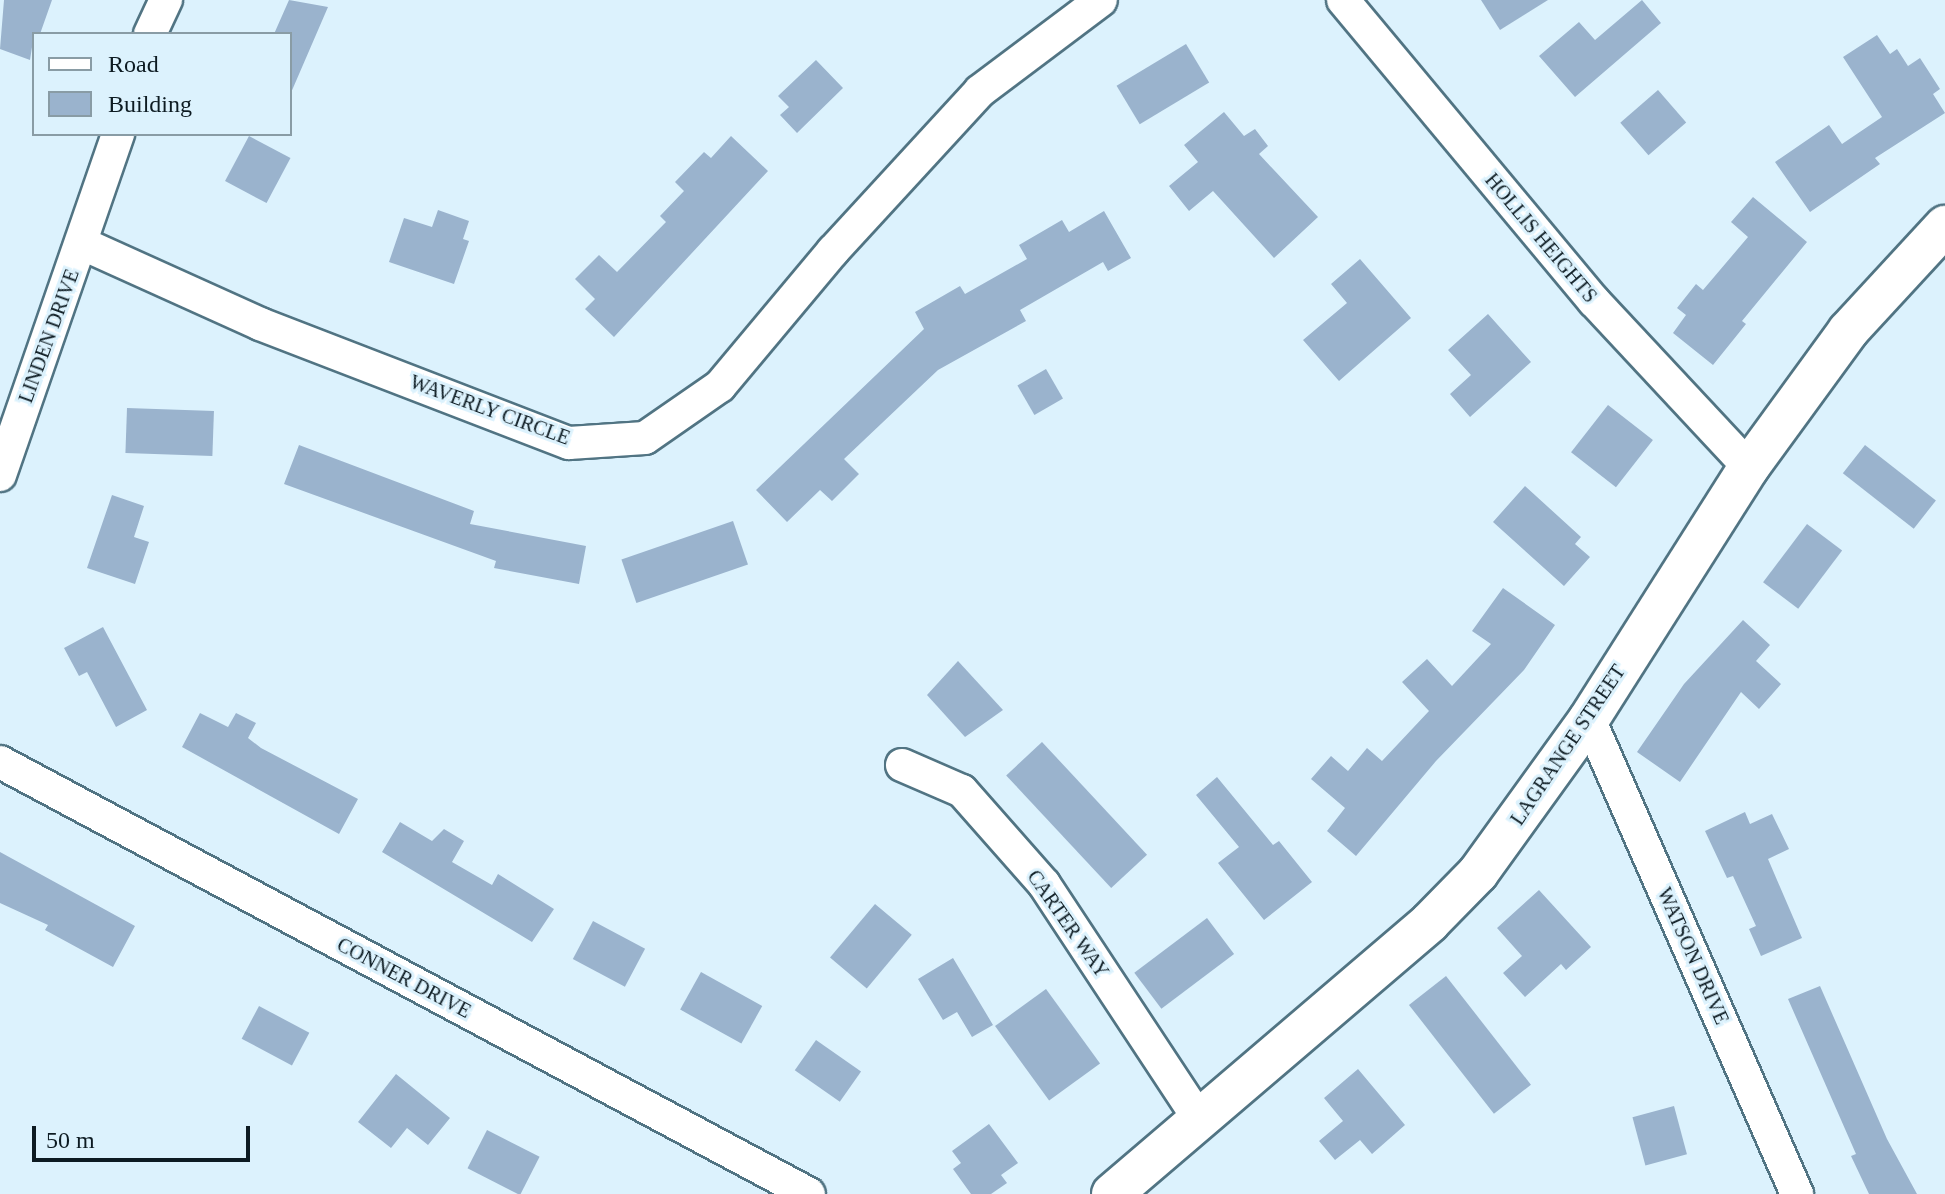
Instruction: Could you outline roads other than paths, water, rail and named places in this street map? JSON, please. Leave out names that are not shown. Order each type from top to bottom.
[{"type":"street","points":[[151,32],[166,0]]},
{"type":"street","name":"WAVERLY CIRCLE","points":[[83,244],[260,324],[569,443],[645,438],[720,386],[833,251],[980,91],[1101,0]]},
{"type":"street","name":"HOLLIS HEIGHTS","points":[[1343,0],[1594,301],[1749,467]]},
{"type":"street","points":[[83,244],[117,136]]},
{"type":"street","name":"LAGRANGE STREET","points":[[1112,1194],[1430,922],[1478,873],[1589,719],[1749,467],[1848,331],[1945,226]]},
{"type":"street","name":"LINDEN DRIVE","points":[[0,475],[83,244]]},
{"type":"street","name":"WATSON DRIVE","points":[[1589,719],[1797,1194]]},
{"type":"street","name":"CONNER DRIVE","points":[[0,762],[809,1194]]},
{"type":"street","name":"CARTER WAY","points":[[902,765],[962,791],[1044,884],[1199,1119]]}]
